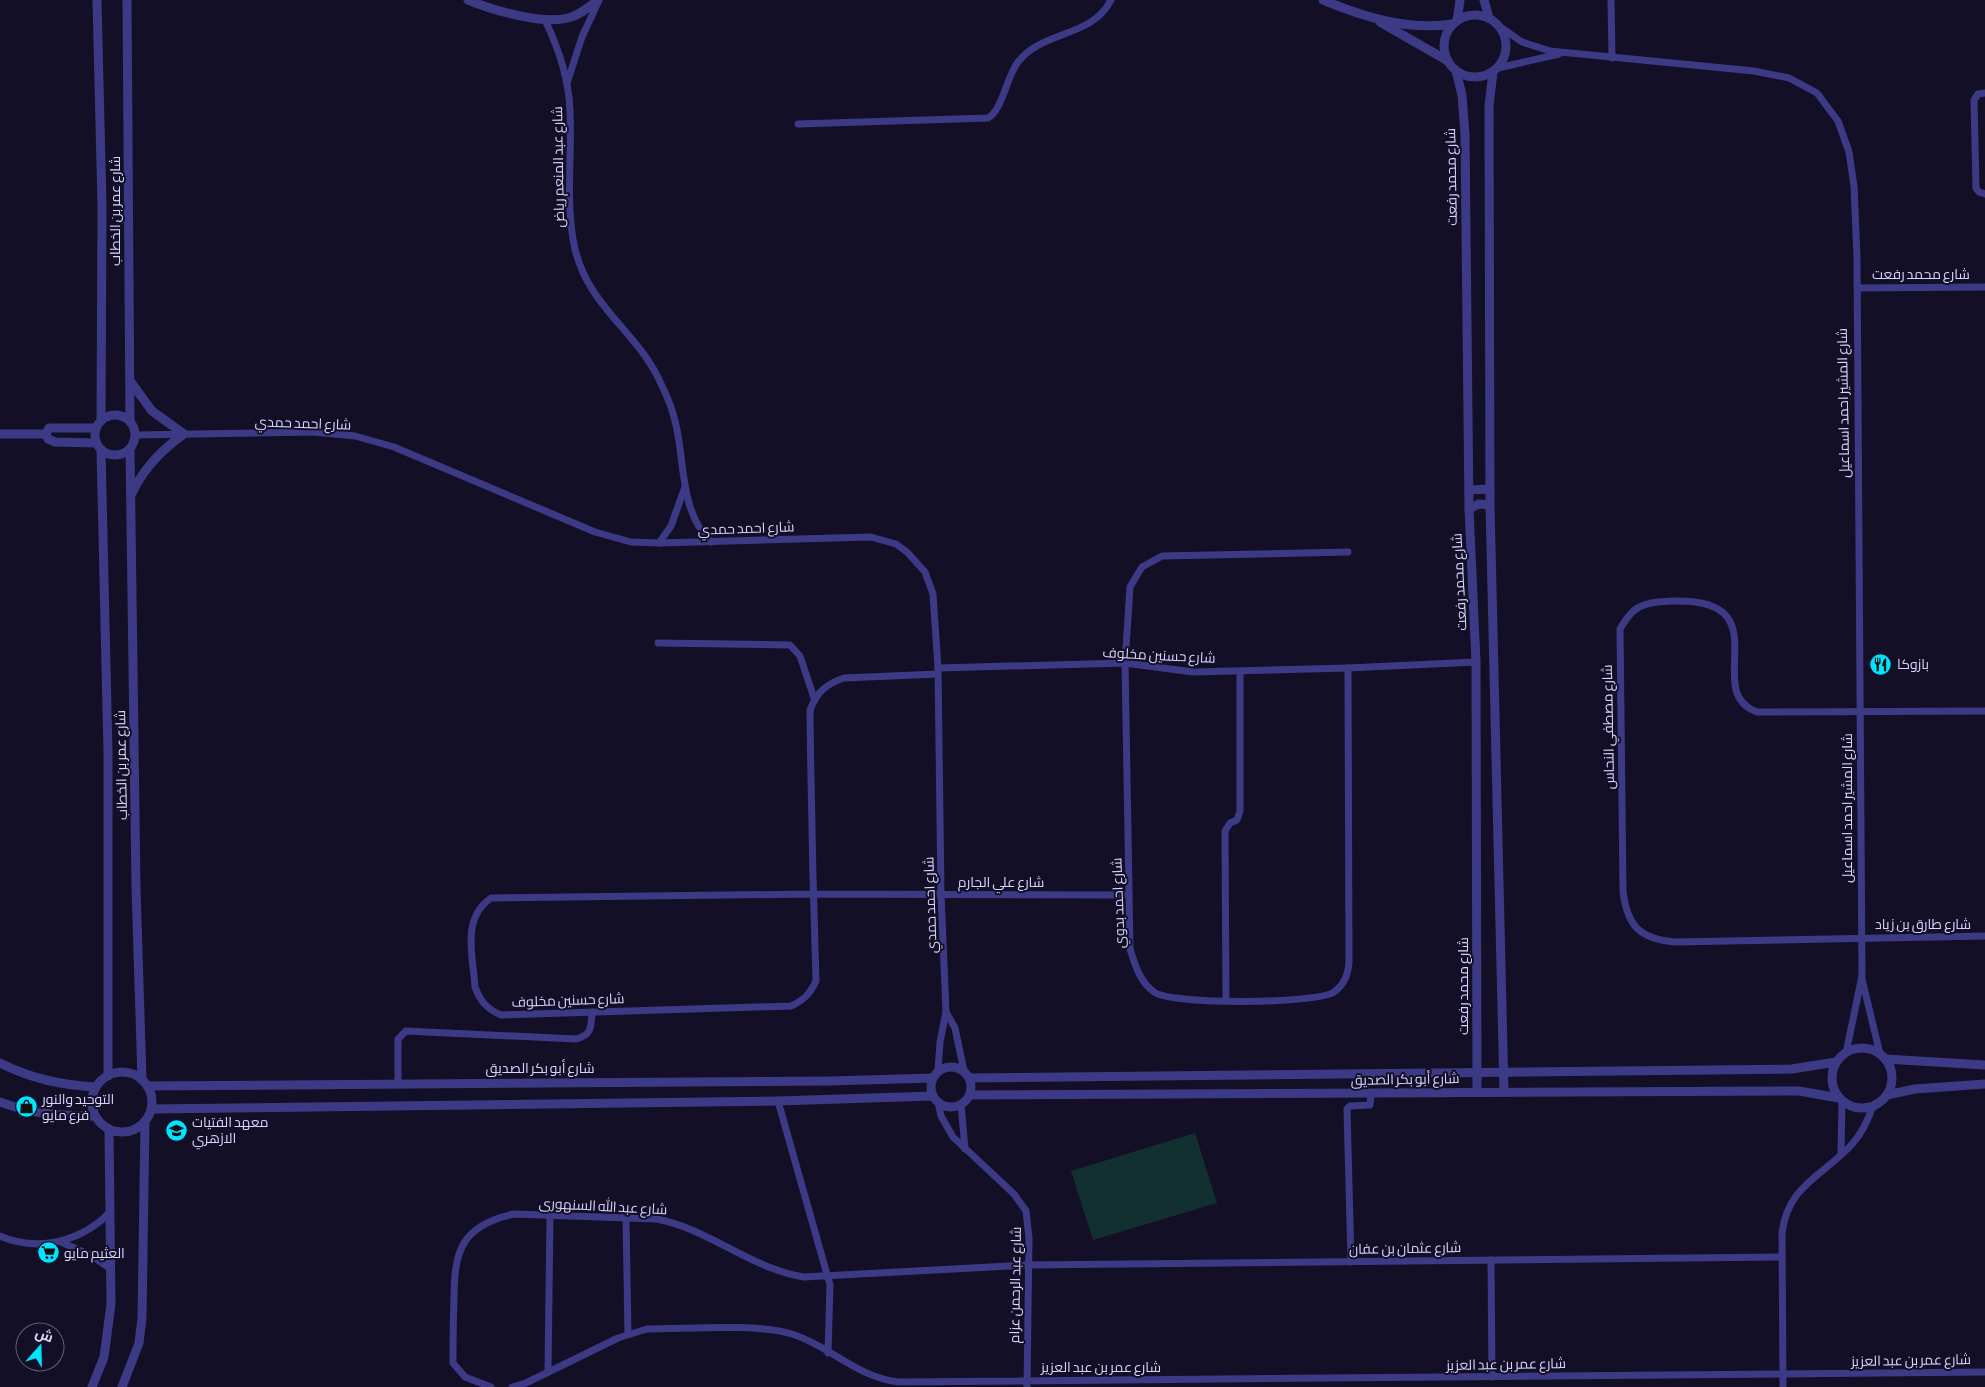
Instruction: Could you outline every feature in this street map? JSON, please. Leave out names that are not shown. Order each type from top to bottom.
[{"type":"street","name":"شارع عمر بن الخطاب","points":[[98,0],[102,206],[98,425]]},
{"type":"street","name":"شارع عمر بن الخطاب","points":[[128,0],[130,422]]},
{"type":"street","points":[[468,0],[545,20],[568,19],[599,0]]},
{"type":"street","name":"شارع عبد المنعم رياض","points":[[566,86],[574,59],[599,0]]},
{"type":"street","points":[[798,124],[988,118],[995,113],[1010,74],[1028,52],[1040,44],[1087,27],[1098,18],[1111,0]]},
{"type":"street","points":[[1324,0],[1359,13],[1402,34],[1448,61],[1456,72],[1475,78],[1496,70]]},
{"type":"street","points":[[1448,61],[1444,42],[1455,22],[1460,0]]},
{"type":"street","points":[[1484,0],[1489,18]]},
{"type":"street","points":[[1612,0],[1612,58]]},
{"type":"street","points":[[1359,13],[1402,24],[1428,27],[1455,22],[1470,16],[1489,18],[1499,26],[1505,38],[1507,51],[1496,70],[1489,106],[1490,505],[1504,1092]]},
{"type":"street","name":"شارع عبد المنعم رياض","points":[[545,20],[557,48],[570,112],[570,217],[578,262],[587,283],[599,303],[637,344],[661,383],[676,425],[685,486],[696,523],[711,542]]},
{"type":"street","name":"شارع المشير احمد اسماعيل","points":[[1499,26],[1531,45],[1569,53],[1754,71],[1789,78],[1817,93],[1838,122],[1850,152],[1854,186],[1856,288],[1861,712],[1860,936],[1862,976],[1883,1057]]},
{"type":"street","name":"شارع المشير احمد اسماعيل","points":[[1496,70],[1532,59],[1569,53]]},
{"type":"street","name":"شارع محمد رفعت","points":[[1456,72],[1462,95],[1465,135],[1469,508],[1476,662],[1477,1092]]},
{"type":"street","points":[[1985,94],[1978,94],[1974,100],[1976,188],[1979,192],[1985,194]]},
{"type":"street","name":"شارع محمد رفعت","points":[[1856,288],[1985,287]]},
{"type":"street","points":[[129,380],[152,411],[184,434],[153,461],[131,496]]},
{"type":"street","points":[[0,434],[46,434],[52,427],[98,425],[114,415],[123,417],[130,422],[135,435],[130,449],[115,455],[99,446],[55,442],[48,439],[46,434]]},
{"type":"street","points":[[98,425],[99,446]]},
{"type":"street","name":"شارع احمد حمدي","points":[[135,435],[314,432],[361,438],[394,447],[596,532],[631,542],[659,544],[871,537],[896,544],[917,561],[930,584],[933,594],[938,672],[941,894],[946,1012],[936,1074]]},
{"type":"street","name":"شارع عمر بن الخطاب","points":[[99,446],[108,752],[108,1076]]},
{"type":"street","name":"شارع عمر بن الخطاب","points":[[130,449],[136,877],[145,1083]]},
{"type":"street","name":"شارع عبد المنعم رياض","points":[[659,544],[673,522],[685,486]]},
{"type":"street","points":[[1469,490],[1490,489]]},
{"type":"street","points":[[1469,508],[1479,504],[1490,505]]},
{"type":"street","name":"شارع احمد بدوي","points":[[1348,552],[1162,556],[1152,560],[1138,572],[1130,587],[1125,664],[1130,949],[1135,966],[1146,986],[1165,998],[1226,1001],[1323,997],[1334,992],[1348,974],[1348,668]]},
{"type":"street","name":"شارع مصطفي النحاس","points":[[1860,936],[1675,942],[1658,940],[1638,930],[1624,904],[1623,891],[1620,629],[1634,608],[1646,604],[1690,601],[1709,604],[1724,611],[1734,630],[1736,685],[1743,703],[1749,709],[1768,713],[1861,712]]},
{"type":"street","points":[[658,643],[790,645],[800,656],[814,698]]},
{"type":"street","name":"شارع حسنين مخلوف","points":[[813,894],[491,898],[482,904],[475,914],[471,925],[475,987],[485,1005],[501,1014],[791,1006],[802,1001],[811,992],[816,981],[810,710],[814,698],[822,689],[832,682],[844,678],[1125,664],[1193,672],[1476,662]]},
{"type":"street","points":[[1226,1001],[1225,831],[1230,824],[1238,820],[1240,812],[1240,671]]},
{"type":"street","points":[[1861,712],[1985,711]]},
{"type":"street","name":"شارع علي الجارم","points":[[813,894],[1129,895]]},
{"type":"street","name":"شارع طارق بن زياد","points":[[1860,936],[1985,936]]},
{"type":"street","name":"شارع المشير احمد اسماعيل","points":[[1846,1053],[1862,976]]},
{"type":"street","points":[[398,1083],[398,1038],[406,1031],[576,1039],[586,1036],[590,1032],[592,1012]]},
{"type":"street","name":"شارع احمد حمدي","points":[[946,1012],[955,1028],[967,1074]]},
{"type":"street","points":[[1841,1154],[1841,1100],[1832,1081],[1836,1062],[1846,1053],[1863,1048],[1883,1057],[1985,1065]]},
{"type":"street","points":[[1883,1057],[1892,1073],[1892,1081],[1887,1096]]},
{"type":"street","name":"شارع أبو بكر الصديق","points":[[967,1074],[1226,1076],[1504,1070],[1798,1068],[1836,1062]]},
{"type":"street","points":[[0,1063],[34,1078],[63,1085],[96,1086]]},
{"type":"street","points":[[151,1109],[936,1099],[949,1107],[961,1104],[970,1095],[972,1086],[967,1074],[953,1066],[936,1074],[931,1087],[936,1099]]},
{"type":"street","points":[[122,1387],[139,1343],[142,1318],[145,1121],[151,1109],[151,1093],[145,1083],[134,1074],[124,1072],[108,1076],[96,1086],[92,1104],[95,1116],[108,1129],[124,1132],[133,1130],[145,1121]]},
{"type":"street","name":"شارع أبو بكر الصديق","points":[[145,1083],[262,1086],[398,1083],[830,1082],[936,1074]]},
{"type":"street","points":[[1783,1387],[1783,1223],[1792,1200],[1799,1189],[1841,1154],[1861,1133],[1873,1106],[1887,1096],[1915,1089],[1985,1084]]},
{"type":"street","name":"شارع أبو بكر الصديق","points":[[970,1095],[1799,1091],[1841,1100]]},
{"type":"street","points":[[1351,1262],[1347,1109],[1350,1106],[1370,1105],[1371,1093]]},
{"type":"street","name":"شارع عبد الرحمن عزام","points":[[936,1099],[947,1129],[965,1149],[1021,1202],[1029,1221],[1027,1384]]},
{"type":"street","points":[[1841,1100],[1854,1107],[1873,1106]]},
{"type":"street","points":[[778,1101],[830,1285],[828,1353]]},
{"type":"street","points":[[0,1102],[24,1111],[40,1114],[95,1116]]},
{"type":"street","points":[[961,1104],[965,1149]]},
{"type":"street","points":[[92,1387],[104,1357],[109,1330],[112,1211],[108,1129]]},
{"type":"street","points":[[0,1236],[25,1244],[61,1242],[101,1222],[112,1211]]},
{"type":"street","name":"شارع عبد الله السنهورى","points":[[491,1387],[465,1377],[453,1363],[454,1267],[459,1251],[469,1237],[482,1225],[497,1218],[514,1214],[626,1218],[674,1222],[790,1275],[828,1277],[1028,1265]]},
{"type":"street","points":[[548,1372],[550,1215]]},
{"type":"street","points":[[626,1218],[628,1334]]},
{"type":"street","points":[[61,1242],[92,1256],[111,1269]]},
{"type":"street","name":"شارع عثمان بن عفان","points":[[1028,1265],[1782,1257]]},
{"type":"street","points":[[1491,1260],[1492,1377]]},
{"type":"street","points":[[512,1387],[628,1334],[647,1329],[766,1329],[794,1335],[869,1376],[889,1381],[1027,1384]]},
{"type":"street","name":"شارع عمر بن عبد العزيز","points":[[1027,1384],[1985,1372]]},
{"type":"green space","points":[[1195,1133],[1217,1203],[1093,1240],[1071,1171]]},
{"type":"place","name":"بازوكا","points":[[1881,664]]},
{"type":"place","name":"التوحيد والنور فرع مايو","points":[[26,1107]]},
{"type":"place","name":"معهد الفتيات الازهري","points":[[176,1130]]},
{"type":"place","name":"العثيم مايو","points":[[48,1253]]}]
